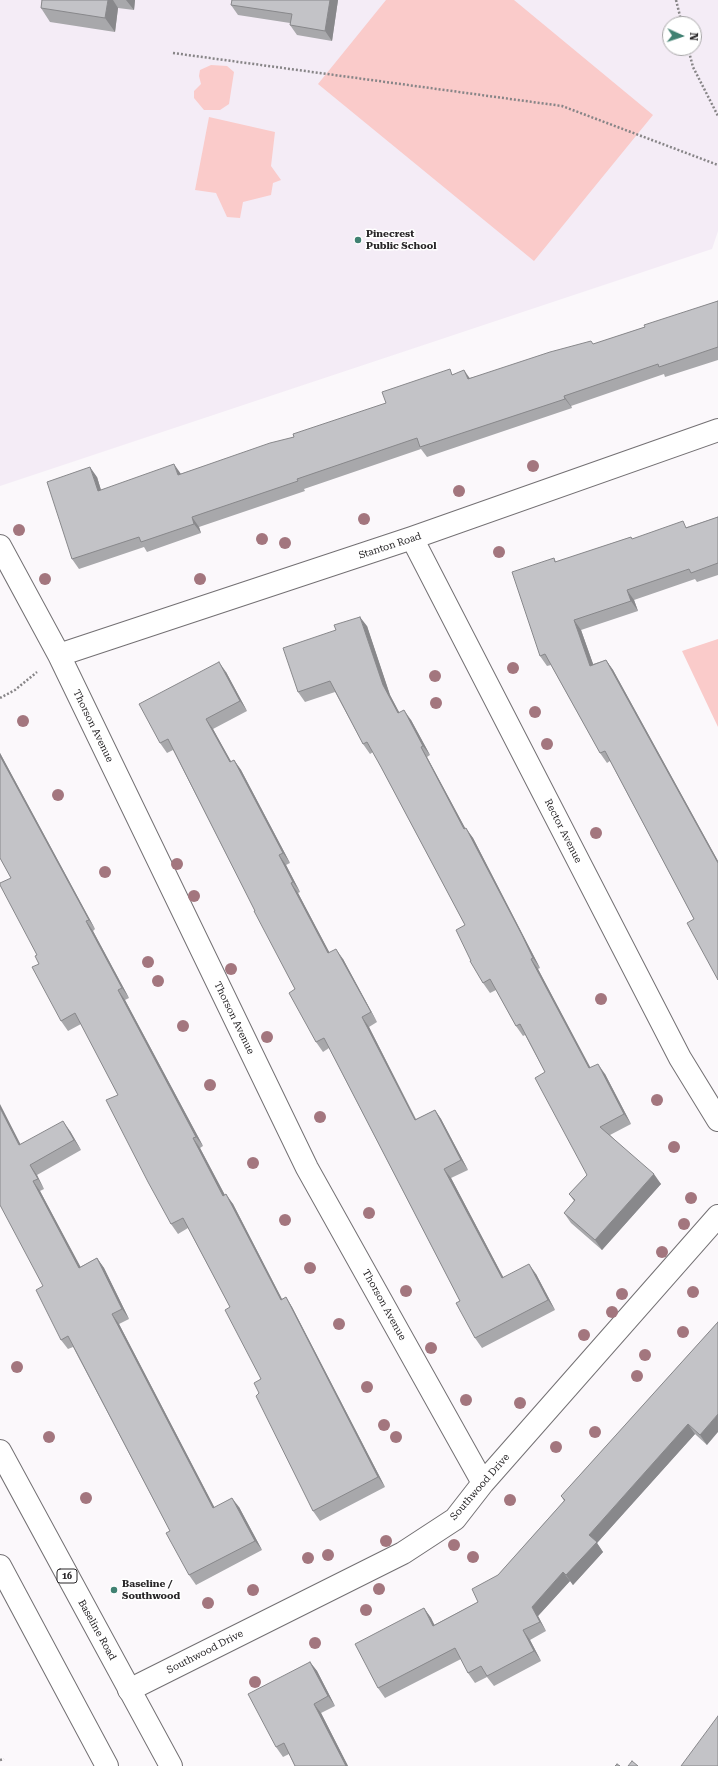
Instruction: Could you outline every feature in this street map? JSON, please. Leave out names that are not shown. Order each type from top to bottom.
[{"type":"street","name":"Stanton Road","points":[[59,655],[412,538],[718,430]]},
{"type":"street","name":"Rector Avenue","points":[[412,538],[680,1058],[718,1120]]},
{"type":"street","name":"Thorson Avenue","points":[[0,546],[59,655],[307,1168],[482,1483]]},
{"type":"street","name":"Southwood Drive","points":[[129,1690],[403,1552],[455,1519],[482,1483],[718,1216]]},
{"type":"street","name":"Baseline Road","points":[[2,1459],[170,1766]]},
{"type":"street","points":[[0,1566],[107,1766]]},
{"type":"path","points":[[676,0],[680,16]]},
{"type":"path","points":[[173,53],[562,106],[718,165]]},
{"type":"path","points":[[690,56],[693,67],[718,116]]},
{"type":"path","points":[[0,698],[15,690],[59,655]]},
{"type":"path","points":[[0,1760],[4,1759]]},
{"type":"shaded area","name":"Pinecrest Public School","points":[[0,0],[718,0],[718,231],[712,249],[0,486]]},
{"type":"shaded area","points":[[386,0],[514,0],[653,115],[534,261],[318,84]]},
{"type":"shaded area","points":[[211,65],[227,66],[234,72],[229,104],[220,110],[204,110],[194,98],[194,91],[201,84],[199,76],[200,70]]},
{"type":"shaded area","points":[[209,117],[275,132],[271,166],[281,180],[273,183],[271,195],[243,202],[240,218],[227,217],[216,193],[195,190]]},
{"type":"shaded area","points":[[718,639],[718,727],[682,651]]},
{"type":"building","points":[[42,0],[108,0],[105,18],[41,8]]},
{"type":"building","points":[[232,0],[330,0],[325,31],[290,25],[292,14],[231,5]]},
{"type":"building","points":[[718,301],[718,347],[659,367],[658,364],[564,396],[565,399],[420,447],[417,438],[192,517],[194,524],[141,542],[139,537],[72,559],[47,482],[90,467],[98,491],[174,464],[178,475],[270,443],[294,437],[293,434],[386,403],[382,392],[450,369],[452,375],[464,370],[468,379],[550,352],[591,341],[593,344],[645,327],[644,325]]},
{"type":"building","points":[[718,517],[718,563],[691,573],[689,569],[627,590],[631,601],[574,620],[590,666],[606,660],[718,863],[718,980],[687,923],[694,919],[605,751],[600,753],[545,654],[540,656],[512,572],[554,558],[555,562],[631,537],[632,539],[683,521],[686,528]]},
{"type":"building","points":[[360,617],[383,685],[398,713],[404,710],[423,746],[421,747],[464,829],[466,828],[522,935],[533,958],[531,959],[589,1068],[598,1064],[624,1114],[600,1127],[654,1174],[595,1240],[564,1213],[575,1200],[569,1194],[587,1175],[535,1078],[545,1072],[520,1024],[516,1026],[490,979],[483,983],[470,961],[456,930],[465,925],[381,767],[367,742],[363,744],[330,681],[298,692],[283,648],[336,630],[334,625]]},
{"type":"building","points":[[219,662],[240,701],[206,719],[230,762],[234,760],[283,853],[279,855],[293,882],[291,883],[328,953],[336,949],[371,1012],[362,1017],[415,1120],[435,1110],[461,1160],[444,1169],[502,1278],[529,1264],[548,1300],[475,1338],[456,1303],[460,1301],[324,1038],[316,1042],[289,993],[295,989],[254,911],[168,739],[160,743],[139,704]]},
{"type":"building","points":[[0,756],[89,920],[86,921],[122,988],[118,990],[196,1137],[193,1138],[223,1196],[226,1194],[281,1300],[286,1297],[378,1477],[313,1511],[256,1396],[259,1393],[254,1383],[261,1379],[225,1310],[230,1307],[183,1218],[171,1224],[148,1182],[106,1100],[118,1095],[75,1013],[61,1021],[32,967],[39,964],[35,956],[37,955],[0,885],[0,883],[11,878],[0,858]]},
{"type":"building","points":[[0,1108],[19,1145],[63,1121],[74,1140],[30,1165],[38,1179],[33,1181],[79,1268],[97,1258],[122,1309],[112,1314],[213,1508],[232,1498],[255,1541],[189,1575],[166,1533],[170,1531],[68,1336],[61,1340],[36,1290],[43,1286],[0,1205]]},
{"type":"building","points":[[718,1322],[718,1414],[700,1435],[688,1424],[589,1535],[597,1542],[566,1575],[563,1572],[532,1607],[540,1622],[523,1630],[534,1651],[487,1676],[481,1666],[468,1673],[455,1648],[378,1688],[355,1644],[424,1608],[433,1626],[478,1602],[472,1589],[498,1575],[565,1500],[561,1496]]},
{"type":"building","points":[[310,1662],[328,1696],[314,1704],[346,1766],[295,1766],[284,1743],[276,1747],[248,1694]]},
{"type":"building","points":[[718,1716],[718,1766],[681,1766]]},
{"type":"building","points":[[632,1761],[638,1766],[628,1766]]},
{"type":"place","name":"Pinecrest Public School","points":[[358,240]]},
{"type":"place","name":"Baseline / Southwood","points":[[114,1590]]}]
